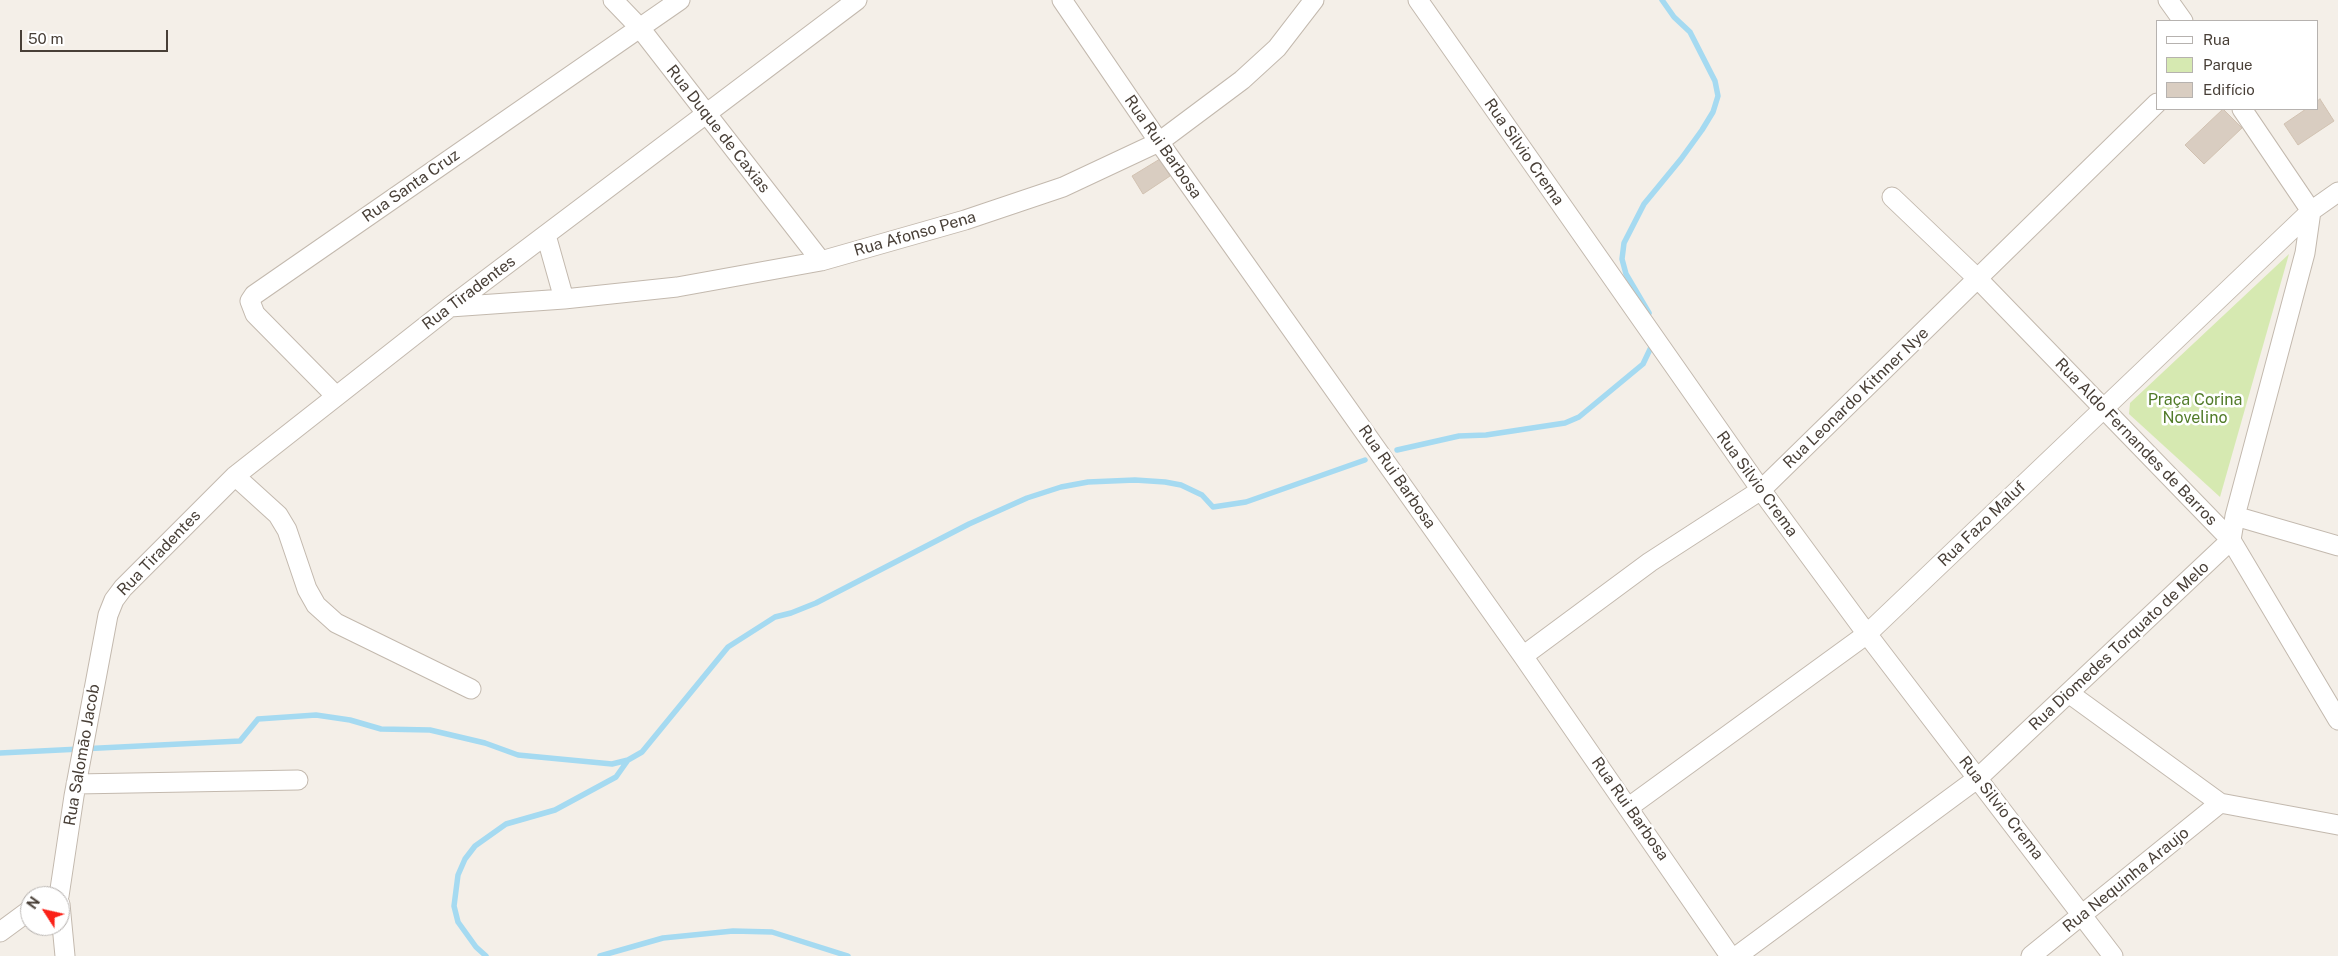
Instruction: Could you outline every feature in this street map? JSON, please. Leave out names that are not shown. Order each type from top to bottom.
[{"type":"street","name":"Rua Duque de Caxias","points":[[613,0],[640,28],[821,261]]},
{"type":"street","name":"Rua Santa Cruz","points":[[336,396],[254,314],[250,301],[254,295],[680,0]]},
{"type":"street","name":"Rua Rui Barbosa","points":[[1062,0],[1159,142],[1629,807],[1730,956]]},
{"type":"street","name":"Rua Afonso Pena","points":[[450,307],[564,299],[677,287],[821,261],[965,220],[1063,187],[1159,142],[1242,80],[1277,48],[1314,0]]},
{"type":"street","name":"Rua Silvio Crema","points":[[1418,0],[1761,490],[1867,634],[2083,914],[2113,956]]},
{"type":"street","points":[[2168,0],[2182,20]]},
{"type":"street","name":"Rua Tiradentes","points":[[108,615],[114,600],[123,588],[235,476],[450,307],[855,1]]},
{"type":"street","name":"Rua Leonardo Kitnner Nye","points":[[1523,656],[1650,562],[1761,490],[2156,104]]},
{"type":"street","points":[[2231,540],[2235,516],[2305,253],[2311,211],[2243,110]]},
{"type":"street","name":"Rua Fazo Maluf","points":[[1629,807],[1867,634],[2311,211],[2338,192]]},
{"type":"street","name":"Rua Aldo Fernandes de Barros","points":[[1892,197],[1978,279],[2231,540],[2338,720]]},
{"type":"street","points":[[546,235],[564,299]]},
{"type":"street","points":[[235,476],[278,515],[287,530],[307,589],[316,605],[336,623],[470,689]]},
{"type":"street","points":[[2235,516],[2338,546]]},
{"type":"street","name":"Rua Diomedes Torquato de Melo","points":[[1737,956],[1978,778],[2070,694],[2231,540]]},
{"type":"street","name":"Rua Salomão Jacob","points":[[60,886],[76,784],[108,615]]},
{"type":"street","points":[[2070,694],[2220,803],[2338,826]]},
{"type":"street","points":[[76,784],[298,780]]},
{"type":"street","name":"Rua Nequinha Araujo","points":[[2031,956],[2220,803]]},
{"type":"street","points":[[0,932],[20,917]]},
{"type":"street","name":"Rua Salomão Jacob","points":[[62,936],[64,956]]},
{"type":"green space","name":"Praça Corina Novelino","points":[[2289,254],[2220,497],[2129,414],[2130,403]]},
{"type":"building","points":[[2320,99],[2334,121],[2298,145],[2284,124],[2305,110],[2318,110],[2318,100]]},
{"type":"building","points":[[2222,110],[2242,128],[2204,164],[2185,145]]},
{"type":"building","points":[[1160,159],[1170,176],[1143,194],[1132,176]]},
{"type":"waterway","points":[[1649,313],[1626,274],[1622,259],[1624,243],[1644,204],[1702,130],[1713,112],[1718,96],[1715,81],[1690,32],[1674,17],[1662,0]]},
{"type":"waterway","points":[[1397,450],[1459,436],[1486,435],[1565,423],[1579,417],[1643,364],[1653,343]]},
{"type":"waterway","points":[[486,956],[476,947],[458,922],[454,906],[458,875],[465,859],[475,846],[506,824],[555,810],[616,777],[628,760],[642,752],[728,647],[775,617],[816,603],[969,524],[1027,498],[1061,487],[1088,482],[1135,480],[1165,482],[1181,485],[1202,495],[1213,507],[1246,502],[1365,460]]},
{"type":"waterway","points":[[0,753],[240,741],[258,719],[316,715],[350,720],[381,729],[430,730],[485,743],[518,755],[612,764],[628,760]]},
{"type":"waterway","points":[[600,956],[663,938],[733,931],[772,932],[848,956]]}]
